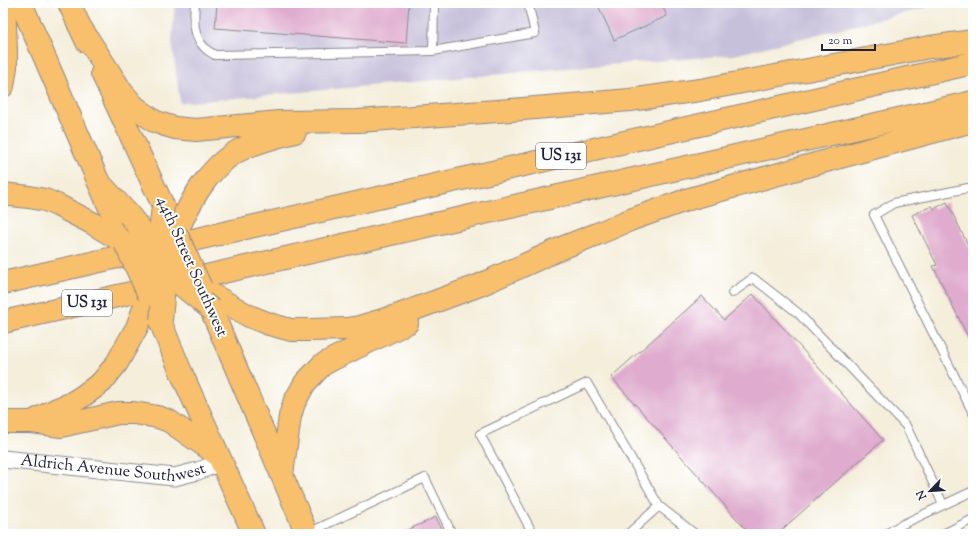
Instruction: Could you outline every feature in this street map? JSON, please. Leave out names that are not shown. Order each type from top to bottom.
[{"type":"main road","points":[[3,86],[6,67],[4,3]]},
{"type":"main road","points":[[20,3],[98,181],[122,217],[161,262],[221,308],[292,330],[339,330],[359,327],[396,316],[480,285]]},
{"type":"main road","name":"44th Street Southwest","points":[[69,3],[201,288],[221,308],[282,475],[306,534]]},
{"type":"main road","points":[[79,25],[122,92],[134,106],[154,120],[165,125],[175,128],[196,130],[279,122],[358,121],[630,100],[730,85],[930,47],[973,41]]},
{"type":"main road","name":"US 131","points":[[3,283],[973,63]]},
{"type":"main road","name":"US 131","points":[[3,322],[973,102]]},
{"type":"main road","points":[[32,422],[83,396],[102,382],[117,363],[137,326],[161,262],[193,200],[212,173],[223,162],[236,152],[276,136],[358,121]]},
{"type":"main road","points":[[282,475],[290,416],[294,403],[301,390],[314,373],[322,365],[335,358],[480,285],[564,247],[630,220],[682,202],[973,121]]},
{"type":"main road","points":[[3,194],[45,200],[57,205],[161,262],[201,288]]},
{"type":"main road","points":[[161,321],[163,206]]},
{"type":"main road","points":[[122,217],[125,243],[161,321],[181,372],[254,534]]},
{"type":"main road","points":[[3,422],[32,422],[61,426],[118,414],[134,413],[158,417],[169,421],[220,459]]},
{"type":"street","name":"Aldrich Avenue Southwest","points":[[3,459],[174,477],[198,471],[220,459]]},
{"type":"lane","points":[[194,3],[196,37],[204,48],[215,55],[433,51],[535,33],[528,3]]},
{"type":"lane","points":[[433,51],[434,3]]},
{"type":"lane","points":[[973,191],[968,188],[894,203],[874,215],[973,414]]},
{"type":"lane","points":[[732,294],[753,278],[798,313],[906,426],[943,504]]},
{"type":"lane","points":[[533,534],[480,434],[587,383],[659,506],[695,534]]},
{"type":"lane","points":[[306,534],[425,478],[452,534]]},
{"type":"lane","points":[[886,534],[943,504],[973,491]]},
{"type":"lane","points":[[628,534],[659,506]]},
{"type":"lane","points":[[943,534],[973,519]]},
{"type":"shaded area","points":[[175,3],[945,3],[734,55],[556,69],[180,103],[172,41]]},
{"type":"building","points":[[217,3],[409,3],[406,43],[215,28]]},
{"type":"building","points":[[597,3],[661,3],[667,16],[614,40]]},
{"type":"building","points":[[947,202],[970,249],[973,248],[973,339],[970,341],[933,266],[937,265],[912,215],[932,206],[934,209]]},
{"type":"building","points":[[753,294],[883,440],[777,534],[750,534],[611,377],[702,296],[724,320]]},
{"type":"building","points":[[436,517],[444,534],[399,534]]}]
